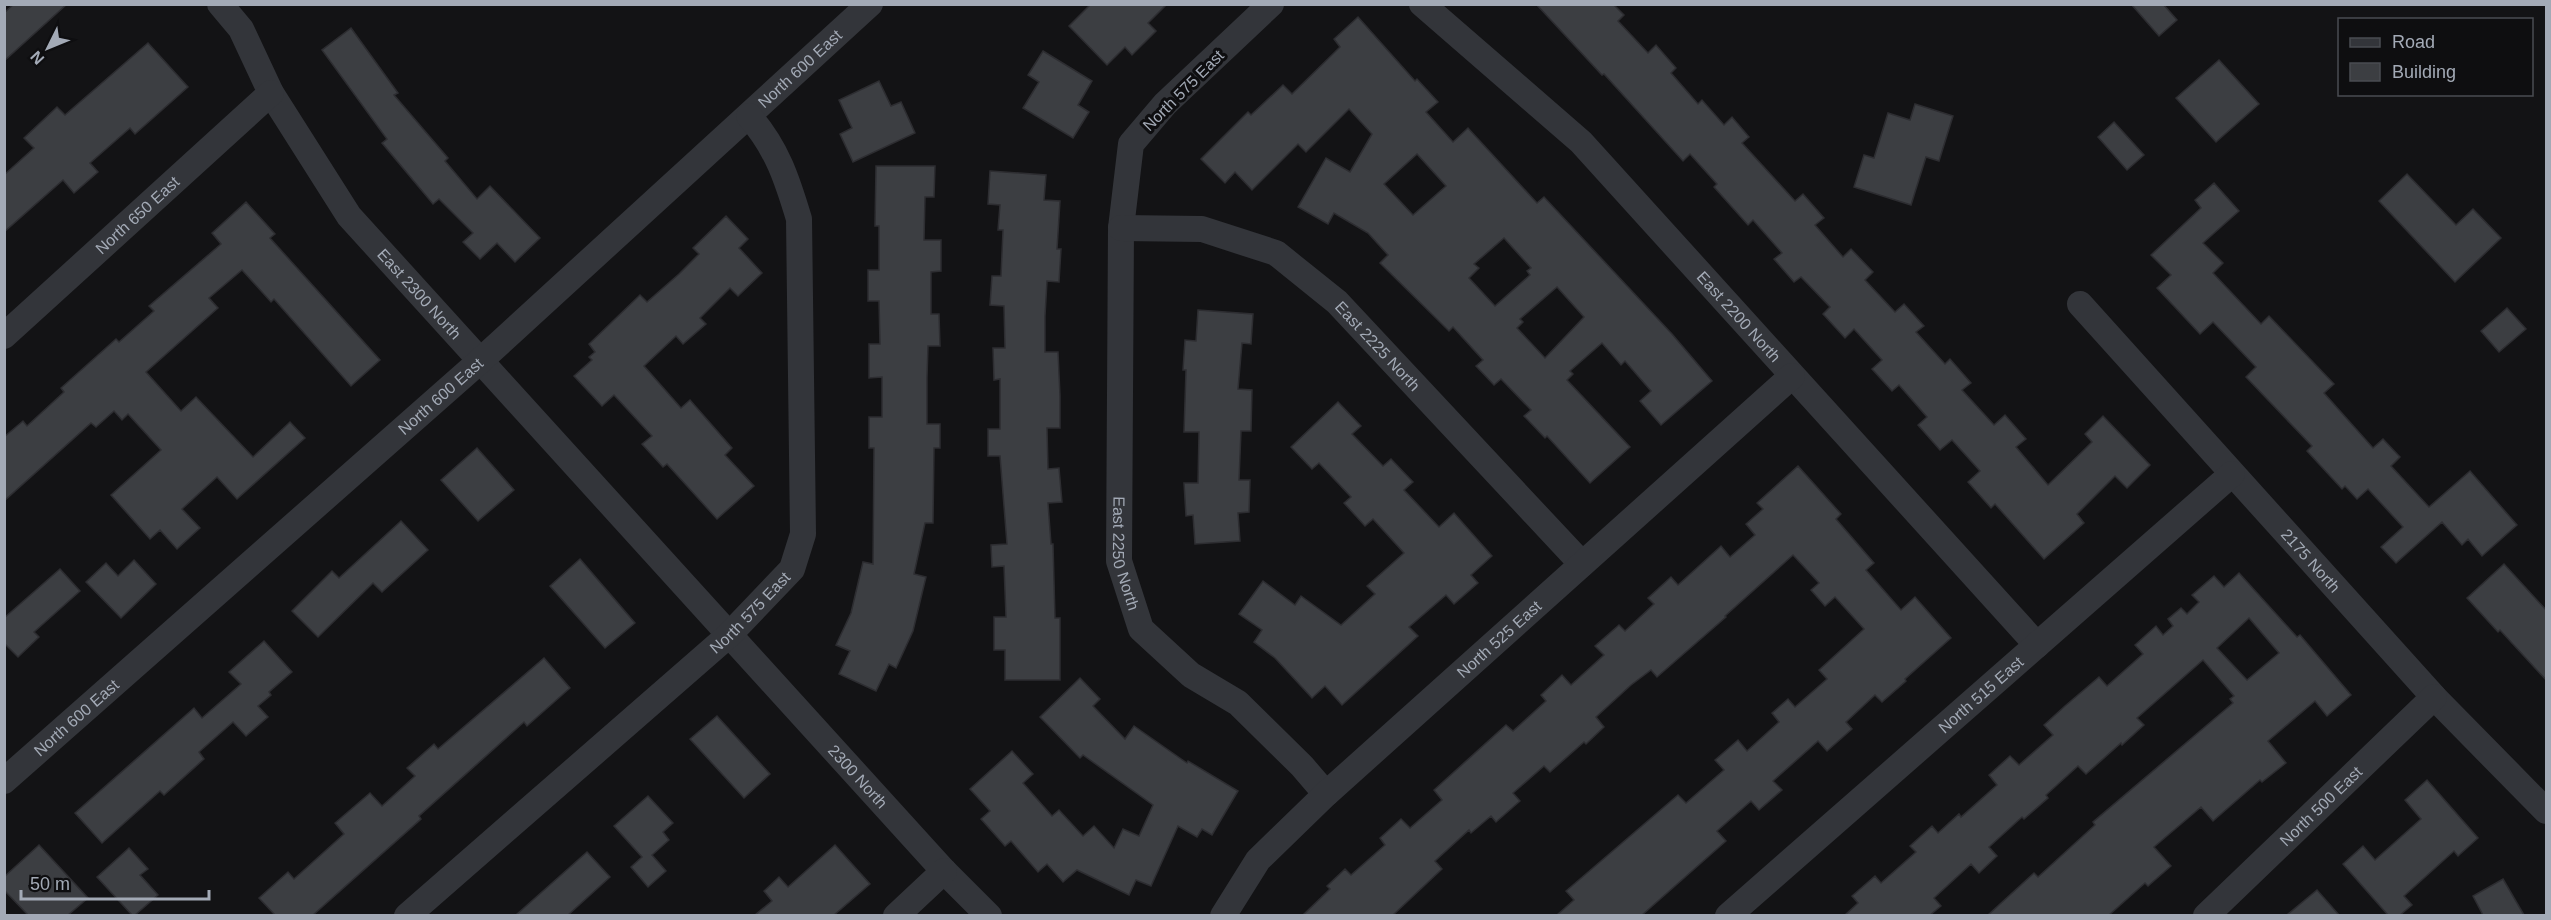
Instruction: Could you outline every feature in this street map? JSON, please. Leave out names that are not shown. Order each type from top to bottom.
[{"type":"street","name":"East 2300 North","points":[[220,4],[241,29],[271,93],[349,216],[729,635]]},
{"type":"street","name":"North 600 East","points":[[4,782],[480,361],[870,4]]},
{"type":"street","name":"North 575 East","points":[[1121,228],[1131,144],[1165,104],[1271,4]]},
{"type":"street","name":"East 2200 North","points":[[1422,4],[1581,142],[2037,645]]},
{"type":"street","name":"North 650 East","points":[[4,336],[271,93]]},
{"type":"street","name":"North 575 East","points":[[407,915],[729,635],[792,569],[803,534],[799,219],[785,172],[765,135],[749,116]]},
{"type":"street","name":"East 2225 North","points":[[1121,228],[1202,229],[1276,252],[1337,302],[1582,564]]},
{"type":"street","name":"East 2250 North","points":[[1121,228],[1119,561],[1141,629],[1191,675],[1238,703],[1302,766],[1326,794]]},
{"type":"street","name":"2175 North","points":[[2080,304],[2434,696],[2547,811]]},
{"type":"street","name":"North 525 East","points":[[1223,915],[1258,860],[1326,794],[1792,376]]},
{"type":"street","name":"North 515 East","points":[[1728,915],[2232,474]]},
{"type":"street","name":"2300 North","points":[[729,635],[944,871],[989,915]]},
{"type":"street","name":"North 500 East","points":[[2206,915],[2434,696]]},
{"type":"street","points":[[896,915],[944,871]]},
{"type":"building","points":[[14,4],[67,4],[4,61],[4,13]]},
{"type":"building","points":[[1091,4],[1167,4],[1148,23],[1156,31],[1132,55],[1125,47],[1107,65],[1069,26]]},
{"type":"building","points":[[1536,4],[1613,4],[1624,15],[1618,21],[1648,53],[1656,45],[1676,68],[1671,73],[1698,104],[1702,100],[1724,125],[1732,117],[1749,137],[1742,143],[1795,201],[1803,194],[1824,218],[1815,225],[1843,257],[1851,249],[1873,272],[1865,280],[1895,312],[1904,304],[1924,326],[1916,332],[1945,364],[1950,359],[1971,383],[1962,390],[1994,425],[2005,415],[2026,439],[2016,447],[2048,485],[2092,442],[2085,434],[2103,416],[2150,465],[2127,488],[2115,476],[2077,514],[2084,523],[2044,559],[1995,504],[1991,508],[1968,482],[1980,471],[1952,440],[1940,450],[1918,425],[1927,417],[1899,385],[1892,391],[1872,369],[1882,360],[1854,329],[1845,338],[1823,314],[1830,307],[1801,277],[1794,282],[1774,259],[1782,253],[1753,220],[1748,225],[1714,187],[1717,184],[1690,154],[1683,161]]},
{"type":"building","points":[[2131,4],[2163,4],[2177,20],[2159,36]]},
{"type":"building","points":[[1358,17],[1415,81],[1417,79],[1438,102],[1426,112],[1453,142],[1468,128],[1537,203],[1544,197],[1672,334],[1712,381],[1661,425],[1640,401],[1651,391],[1625,361],[1621,365],[1602,343],[1570,371],[1573,374],[1567,380],[1630,447],[1590,483],[1547,436],[1545,438],[1524,416],[1531,410],[1501,379],[1494,385],[1476,366],[1483,360],[1453,327],[1449,331],[1380,263],[1388,255],[1368,233],[1334,213],[1328,224],[1298,207],[1326,158],[1350,172],[1372,134],[1349,109],[1306,152],[1298,144],[1252,190],[1235,172],[1225,183],[1201,159],[1248,112],[1251,115],[1283,85],[1292,94],[1340,47],[1334,39]],"holes":[[[1417,154],[1446,186],[1413,215],[1384,184]],[[1504,238],[1531,268],[1527,271],[1530,275],[1495,306],[1469,278],[1479,268],[1474,264]],[[1557,287],[1584,317],[1545,358],[1517,328],[1523,322],[1520,319]]]},
{"type":"building","points":[[351,28],[398,93],[394,95],[448,158],[445,161],[477,199],[490,186],[540,238],[515,262],[497,243],[480,259],[463,242],[473,233],[439,199],[433,204],[382,143],[387,139],[322,50]]},
{"type":"building","points":[[148,43],[188,87],[135,134],[130,128],[90,163],[98,172],[74,193],[63,180],[4,232],[4,175],[34,148],[24,138],[57,107],[65,115]]},
{"type":"building","points":[[1043,51],[1092,81],[1078,105],[1089,112],[1073,138],[1023,108],[1039,82],[1028,75]]},
{"type":"building","points":[[2219,60],[2259,104],[2216,142],[2176,98]]},
{"type":"building","points":[[879,81],[891,106],[901,102],[915,133],[853,162],[840,134],[852,128],[839,100]]},
{"type":"building","points":[[1915,104],[1953,116],[1939,161],[1926,157],[1911,205],[1854,187],[1864,155],[1874,158],[1888,113],[1910,120]]},
{"type":"building","points":[[2114,122],[2144,155],[2127,170],[2098,137]]},
{"type":"building","points":[[876,166],[935,166],[934,197],[925,197],[924,240],[941,240],[941,271],[931,272],[931,314],[939,314],[940,346],[928,346],[927,377],[927,424],[940,424],[940,448],[934,448],[933,523],[925,523],[914,574],[926,577],[913,631],[896,668],[889,664],[876,691],[839,674],[850,651],[836,645],[851,613],[863,562],[873,564],[874,448],[869,448],[869,417],[882,417],[882,377],[869,378],[869,344],[880,344],[879,301],[868,301],[868,270],[879,270],[879,226],[875,226]]},
{"type":"building","points":[[990,171],[1046,175],[1044,200],[1060,201],[1057,249],[1061,249],[1059,282],[1047,281],[1045,352],[1058,352],[1060,428],[1047,428],[1048,469],[1059,468],[1062,502],[1048,503],[1051,544],[1053,544],[1055,618],[1060,618],[1060,680],[1005,680],[1005,650],[994,650],[994,617],[1006,617],[1004,566],[992,567],[991,545],[1007,544],[1000,456],[988,456],[988,429],[1000,429],[1000,379],[994,380],[993,348],[1005,348],[1004,306],[990,305],[992,276],[1001,276],[1003,230],[998,230],[1000,205],[988,204]]},
{"type":"building","points":[[2407,174],[2456,225],[2473,209],[2501,238],[2455,282],[2379,201]]},
{"type":"building","points":[[2214,183],[2239,211],[2203,243],[2223,263],[2213,273],[2261,324],[2269,316],[2334,384],[2324,393],[2373,448],[2383,439],[2400,457],[2391,466],[2429,507],[2470,471],[2517,525],[2482,556],[2468,539],[2462,545],[2442,522],[2396,563],[2381,547],[2403,527],[2368,489],[2357,499],[2345,486],[2342,489],[2307,451],[2312,446],[2246,377],[2256,367],[2213,322],[2200,334],[2157,288],[2171,275],[2151,255],[2201,208],[2195,200]]},
{"type":"building","points":[[246,202],[275,234],[270,238],[380,360],[351,386],[274,299],[271,302],[242,270],[209,298],[218,308],[146,372],[181,411],[196,397],[253,457],[290,422],[305,438],[237,499],[217,477],[182,509],[200,528],[177,549],[160,530],[150,539],[111,495],[161,450],[128,414],[122,420],[114,411],[96,427],[91,423],[4,501],[4,437],[23,421],[27,426],[64,392],[61,388],[116,339],[119,342],[154,311],[149,306],[221,244],[212,233]]},
{"type":"building","points":[[726,216],[748,239],[739,248],[762,273],[738,296],[730,288],[700,318],[706,324],[683,344],[676,336],[644,366],[681,408],[690,400],[732,448],[725,455],[754,486],[717,519],[667,464],[663,467],[642,444],[652,436],[614,395],[602,406],[574,376],[592,360],[589,357],[595,352],[589,344],[640,295],[647,302],[679,274],[699,254],[693,248]]},
{"type":"building","points":[[2507,308],[2526,329],[2499,352],[2481,331]]},
{"type":"building","points":[[1198,310],[1253,314],[1251,344],[1242,343],[1238,389],[1252,390],[1251,431],[1241,431],[1239,480],[1250,480],[1249,512],[1238,513],[1240,541],[1195,544],[1193,515],[1186,516],[1184,483],[1198,483],[1199,432],[1184,432],[1186,370],[1183,370],[1185,340],[1196,341]]},
{"type":"building","points":[[1338,402],[1361,426],[1352,434],[1383,466],[1391,459],[1413,482],[1404,490],[1439,527],[1454,513],[1492,556],[1471,575],[1478,583],[1454,604],[1446,595],[1409,627],[1418,636],[1342,705],[1325,686],[1312,698],[1275,658],[1254,642],[1262,630],[1239,614],[1263,581],[1295,605],[1301,596],[1341,625],[1375,594],[1367,586],[1404,553],[1373,519],[1365,526],[1344,503],[1351,497],[1319,463],[1312,469],[1291,447]]},
{"type":"building","points":[[477,448],[514,490],[478,521],[441,480]]},
{"type":"building","points":[[1798,466],[1841,514],[1836,519],[1874,563],[1866,570],[1901,610],[1915,597],[1951,638],[1905,679],[1906,681],[1882,702],[1875,695],[1846,722],[1852,729],[1827,751],[1818,741],[1773,781],[1782,790],[1759,810],[1751,801],[1717,831],[1726,841],[1642,915],[1557,915],[1574,900],[1566,891],[1678,795],[1686,803],[1724,770],[1715,760],[1738,740],[1747,751],[1779,722],[1772,713],[1788,699],[1795,707],[1827,679],[1819,670],[1864,629],[1835,597],[1825,606],[1811,590],[1819,583],[1793,555],[1657,677],[1651,670],[1631,685],[1596,717],[1604,727],[1550,772],[1544,766],[1513,793],[1520,801],[1496,822],[1491,816],[1471,833],[1469,830],[1435,861],[1442,869],[1393,915],[1303,915],[1330,889],[1327,886],[1345,869],[1351,875],[1385,845],[1380,838],[1401,819],[1410,828],[1442,800],[1434,790],[1506,725],[1513,731],[1546,701],[1541,695],[1562,675],[1571,685],[1604,655],[1595,646],[1619,625],[1625,631],[1654,604],[1648,598],[1671,577],[1678,585],[1721,546],[1730,557],[1755,535],[1746,524],[1763,509],[1757,503]]},
{"type":"building","points":[[401,521],[428,550],[382,592],[373,583],[318,637],[292,611],[332,571],[339,578]]},
{"type":"building","points":[[580,559],[635,623],[605,648],[550,586]]},
{"type":"building","points":[[134,560],[156,584],[121,618],[86,582],[106,563],[118,576]]},
{"type":"building","points":[[2504,564],[2547,611],[2547,681],[2467,598]]},
{"type":"building","points":[[60,569],[80,591],[34,632],[39,637],[18,657],[4,643],[4,618]]},
{"type":"building","points":[[2239,573],[2297,637],[2300,635],[2351,695],[2327,716],[2315,701],[2268,741],[2286,763],[2262,782],[2260,780],[2213,821],[2201,807],[2154,847],[2171,866],[2148,886],[2145,883],[2109,915],[1988,915],[2034,873],[2038,877],[2095,825],[2093,822],[2233,703],[2230,699],[2234,696],[2203,660],[2137,718],[2144,725],[2122,745],[2121,743],[2086,774],[2078,766],[2046,795],[2048,798],[2024,819],[2022,817],[1989,847],[1997,856],[1979,873],[1971,864],[1934,898],[1941,906],[1930,915],[1845,915],[1858,903],[1852,896],[1875,876],[1881,883],[1916,852],[1910,846],[1932,826],[1938,833],[1959,814],[1961,817],[1997,785],[1989,775],[2010,756],[2019,765],[2053,735],[2044,725],[2065,706],[2099,677],[2107,686],[2143,654],[2135,645],[2156,626],[2163,635],[2173,626],[2168,619],[2181,608],[2187,614],[2199,602],[2192,595],[2214,576],[2224,587]],"holes":[[[2249,618],[2279,653],[2247,680],[2217,648]]]},
{"type":"building","points":[[264,641],[292,672],[269,692],[271,695],[258,706],[268,717],[246,736],[233,722],[199,752],[204,759],[164,795],[160,791],[102,843],[75,813],[194,708],[202,718],[241,684],[229,672]]},
{"type":"building","points":[[544,658],[570,688],[527,726],[524,722],[419,816],[421,819],[313,915],[275,915],[259,898],[288,872],[294,879],[344,834],[335,823],[370,793],[382,806],[415,776],[407,768],[434,744],[438,749]]},
{"type":"building","points":[[1080,678],[1100,699],[1093,706],[1125,739],[1134,726],[1187,763],[1188,761],[1238,791],[1212,835],[1202,829],[1197,837],[1178,826],[1151,886],[1136,880],[1129,895],[1077,870],[1063,882],[1047,864],[1038,872],[1011,841],[1005,846],[981,819],[990,811],[970,789],[1012,751],[1033,774],[1023,783],[1052,816],[1059,810],[1083,836],[1094,826],[1114,848],[1123,829],[1139,836],[1153,805],[1083,755],[1080,758],[1040,717]]},
{"type":"building","points":[[717,716],[770,774],[744,798],[690,739]]},
{"type":"building","points":[[2427,780],[2478,838],[2458,856],[2454,851],[2404,896],[2412,905],[2400,915],[2388,915],[2343,864],[2363,846],[2375,860],[2421,819],[2405,800]]},
{"type":"building","points":[[648,796],[673,823],[663,832],[669,840],[652,855],[666,871],[648,887],[631,867],[642,857],[614,826]]},
{"type":"building","points":[[39,845],[88,898],[68,915],[28,915],[4,890],[4,877]]},
{"type":"building","points":[[835,845],[870,884],[834,915],[755,915],[772,901],[764,891],[779,877],[788,887]]},
{"type":"building","points":[[129,848],[148,869],[140,875],[158,895],[135,915],[132,915],[97,877]]},
{"type":"building","points":[[587,852],[610,877],[568,915],[516,915]]},
{"type":"building","points":[[2503,879],[2524,915],[2483,915],[2473,896]]},
{"type":"building","points":[[2317,890],[2339,915],[2287,915]]}]
